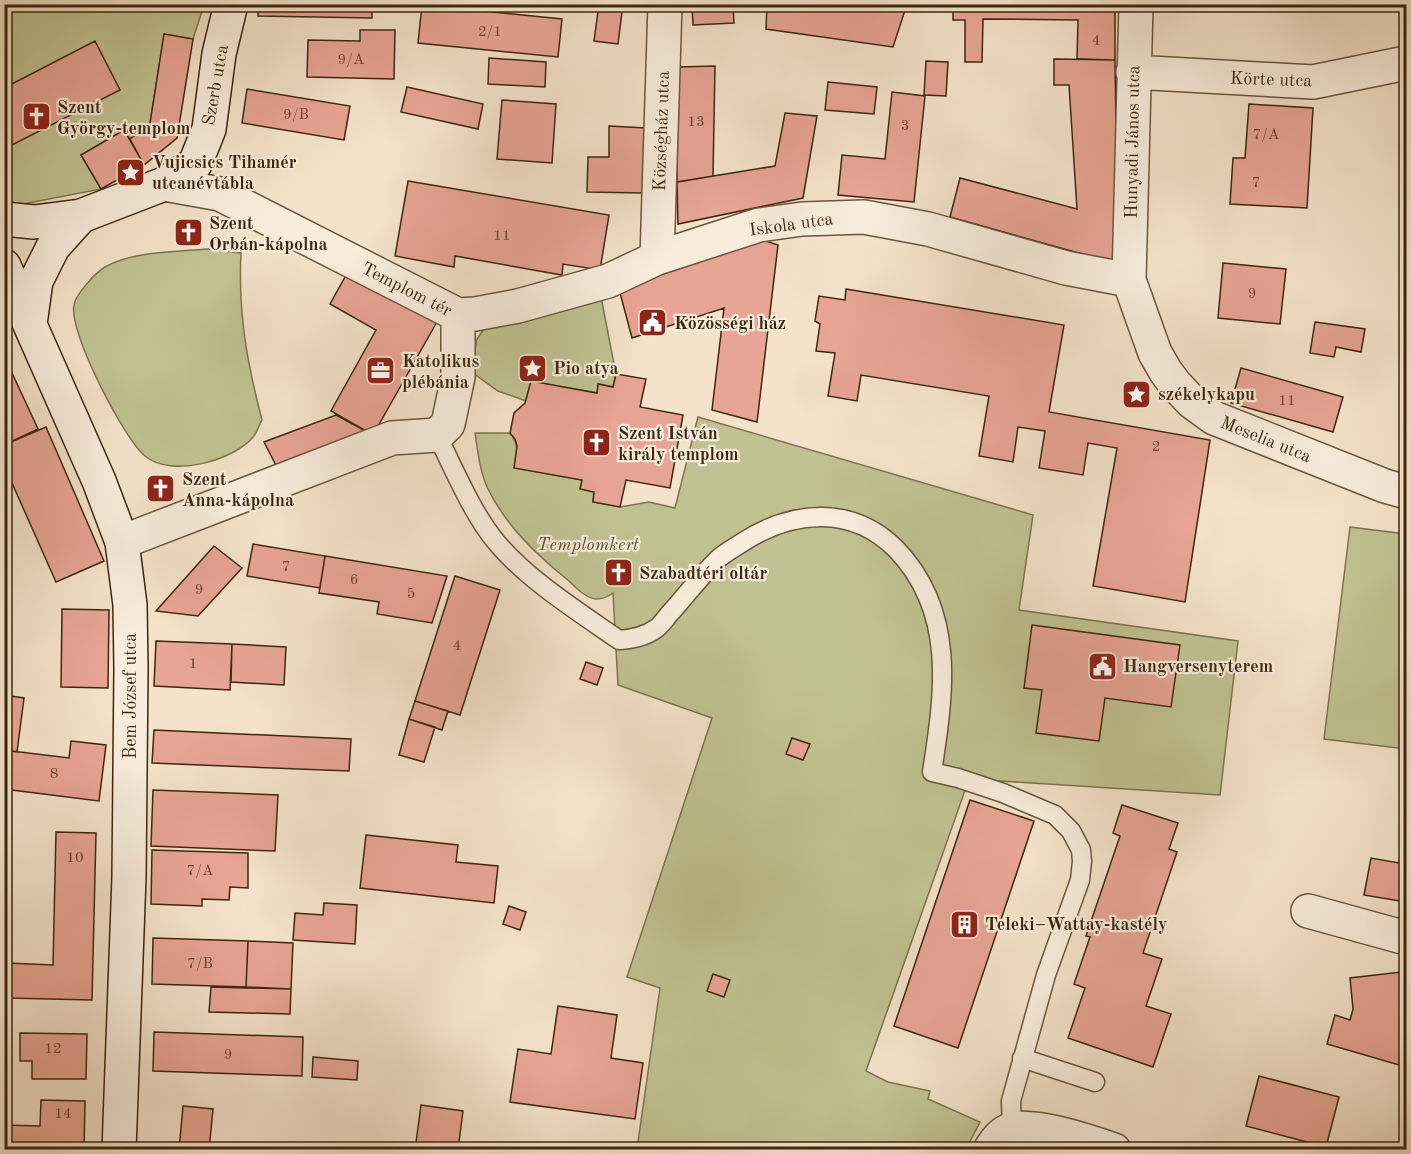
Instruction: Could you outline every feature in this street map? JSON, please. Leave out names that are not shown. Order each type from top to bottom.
[{"type":"street","name":"Szerb utca","points":[[81,216],[164,184],[195,164],[209,129],[219,54],[231,4]]},
{"type":"street","name":"Községház utca","points":[[657,258],[665,4]]},
{"type":"street","name":"Hunyadi János utca","points":[[1129,280],[1136,4]]},
{"type":"street","name":"Körte utca","points":[[1133,72],[1314,82],[1407,63]]},
{"type":"street","name":"Templom tér","points":[[164,184],[220,194],[458,315],[458,376],[448,424],[437,435]]},
{"type":"street","points":[[4,219],[34,222],[81,216]]},
{"type":"street","points":[[30,324],[36,282],[53,247],[81,216]]},
{"type":"street","name":"Iskola utca","points":[[458,315],[518,306],[597,284],[657,258],[759,225],[802,219],[864,216],[928,230],[1066,268],[1129,280]]},
{"type":"street","name":"Bem József utca","points":[[4,266],[99,481],[122,542],[130,605],[131,668],[129,876],[119,1149]]},
{"type":"street","name":"Meselia utca","points":[[1129,280],[1155,353],[1174,384],[1192,402],[1214,418],[1384,486],[1407,492]]},
{"type":"street","points":[[122,542],[392,438],[437,435]]},
{"type":"street","points":[[1308,911],[1407,938]]},
{"type":"street","points":[[1001,1139],[1025,1128],[1071,1137],[1114,1149]]},
{"type":"lane","points":[[437,435],[480,518],[497,543],[539,583],[619,640],[634,639],[657,628],[718,558],[754,535],[798,518],[833,517],[862,524],[884,538],[910,564],[924,586],[937,621],[944,673],[940,722],[932,772],[1003,793],[1055,815],[1071,831],[1081,850],[1080,880],[1046,975],[1001,1139]]},
{"type":"lane","points":[[1022,1058],[1095,1082]]},
{"type":"green space","points":[[5,5],[204,5],[193,39],[164,34],[150,123],[130,139],[124,130],[81,155],[101,189],[23,204],[5,201]]},
{"type":"green space","points":[[208,249],[241,253],[242,317],[252,378],[262,420],[254,436],[232,453],[202,464],[170,466],[145,456],[124,429],[88,360],[74,318],[74,305],[78,295],[91,279],[105,267],[116,262],[155,253]]},
{"type":"green space","points":[[601,297],[616,374],[613,387],[599,384],[597,393],[531,381],[526,401],[498,391],[470,371],[477,339],[486,326]]},
{"type":"green space","name":"Templomkert","points":[[698,417],[1033,515],[1019,610],[1238,641],[1220,795],[969,779],[866,1071],[888,1082],[930,1091],[928,1099],[980,1122],[966,1149],[637,1149],[660,988],[627,977],[712,718],[618,685],[613,593],[598,599],[585,595],[546,562],[514,529],[497,504],[483,477],[475,433],[510,433],[516,445],[515,468],[582,480],[581,489],[594,492],[593,502],[620,507],[649,502],[675,508]]},
{"type":"green space","points":[[1350,527],[1406,534],[1406,749],[1324,739]]},
{"type":"building","points":[[258,4],[372,4],[372,18],[258,16]]},
{"type":"building","points":[[599,4],[623,4],[618,44],[594,41]]},
{"type":"building","points":[[692,4],[733,4],[734,23],[693,25]]},
{"type":"building","points":[[767,4],[850,4],[870,7],[871,4],[907,4],[893,47],[766,29]]},
{"type":"building","points":[[953,4],[1115,4],[1115,60],[1077,59],[1078,20],[983,19],[982,62],[965,62],[965,20],[953,20]]},
{"type":"building","points":[[422,5],[562,19],[558,57],[418,43]]},
{"type":"building","points":[[360,30],[395,30],[394,79],[307,77],[308,40],[360,41]]},
{"type":"building","points":[[164,34],[193,39],[177,138],[144,165],[130,139],[150,123]]},
{"type":"building","name":"Szent György-templom","points":[[95,41],[120,90],[12,145],[4,144],[4,88]]},
{"type":"building","points":[[489,58],[546,62],[545,87],[488,84]]},
{"type":"building","points":[[1054,59],[1115,60],[1118,264],[950,217],[960,178],[1077,209],[1069,85],[1054,85]]},
{"type":"building","points":[[926,61],[948,62],[946,96],[924,95]]},
{"type":"building","points":[[715,66],[713,176],[677,182],[678,67]]},
{"type":"building","points":[[828,82],[877,87],[874,114],[825,110]]},
{"type":"building","points":[[407,87],[483,104],[478,129],[401,112]]},
{"type":"building","points":[[247,89],[350,106],[344,140],[242,123]]},
{"type":"building","points":[[892,92],[925,96],[914,202],[838,195],[842,155],[885,159]]},
{"type":"building","points":[[502,100],[556,104],[552,163],[497,159]]},
{"type":"building","points":[[1249,104],[1313,108],[1307,208],[1230,204],[1233,158],[1245,158]]},
{"type":"building","points":[[785,113],[817,116],[803,198],[678,224],[677,182],[775,166]]},
{"type":"building","points":[[609,126],[646,128],[644,193],[587,192],[588,157],[609,157]]},
{"type":"building","points":[[124,130],[144,165],[101,189],[81,155]]},
{"type":"building","points":[[408,181],[609,215],[600,270],[563,264],[562,275],[455,256],[454,267],[395,256]]},
{"type":"building","name":"Szent Orbán-kápolna","points":[[196,221],[198,243],[181,245],[178,223]]},
{"type":"building","name":"Közösségi ház","points":[[763,240],[778,245],[757,422],[712,410],[724,308],[632,338],[619,289]]},
{"type":"building","points":[[1223,263],[1286,269],[1280,324],[1218,318]]},
{"type":"building","name":"Katolikus plébánia","points":[[349,270],[438,320],[373,435],[331,411],[376,330],[330,304]]},
{"type":"building","points":[[846,289],[1064,325],[1049,412],[1210,440],[1185,602],[1093,586],[1117,448],[1088,443],[1083,475],[1039,468],[1045,431],[1018,427],[1013,462],[979,456],[989,396],[861,375],[857,401],[828,396],[835,353],[816,351],[820,324],[815,321],[819,296],[845,300]]},
{"type":"building","points":[[1315,322],[1365,329],[1361,352],[1336,347],[1334,357],[1310,353]]},
{"type":"building","points":[[6,360],[38,429],[4,445],[4,361]]},
{"type":"building","points":[[1241,368],[1343,397],[1333,432],[1231,403]]},
{"type":"building","name":"Szent István király templom","points":[[616,374],[646,379],[640,407],[683,415],[670,488],[626,480],[620,507],[593,502],[594,492],[580,489],[582,480],[514,468],[517,446],[510,433],[514,413],[525,403],[531,381],[597,393],[598,384],[613,387]]},
{"type":"building","points":[[336,415],[373,435],[280,473],[264,442]]},
{"type":"building","points":[[46,427],[104,561],[56,582],[4,465],[4,445]]},
{"type":"building","name":"Szent Anna-kápolna","points":[[157,477],[171,481],[165,501],[151,496]]},
{"type":"building","points":[[253,544],[325,556],[320,588],[247,576]]},
{"type":"building","points":[[214,546],[242,568],[198,616],[156,611]]},
{"type":"building","points":[[325,556],[447,576],[432,623],[377,614],[379,602],[319,593]]},
{"type":"building","name":"Szabadtéri oltár","points":[[618,564],[623,566],[618,581],[612,579]]},
{"type":"building","points":[[455,576],[500,590],[460,715],[415,701]]},
{"type":"building","points":[[62,609],[109,610],[108,688],[61,687]]},
{"type":"building","name":"Hangversenyterem","points":[[1032,625],[1180,645],[1171,707],[1105,698],[1099,741],[1036,733],[1042,690],[1024,688]]},
{"type":"building","points":[[156,641],[232,644],[230,690],[154,686]]},
{"type":"building","points":[[232,644],[286,647],[284,685],[231,682]]},
{"type":"building","points":[[586,662],[603,668],[597,685],[580,679]]},
{"type":"building","points":[[4,695],[24,698],[17,752],[4,750]]},
{"type":"building","points":[[415,701],[448,711],[442,730],[409,719]]},
{"type":"building","points":[[409,719],[435,727],[424,762],[399,755]]},
{"type":"building","points":[[154,730],[351,739],[349,771],[152,763]]},
{"type":"building","points":[[792,738],[810,744],[803,760],[786,754]]},
{"type":"building","points":[[71,741],[106,745],[99,801],[4,789],[4,750],[69,758]]},
{"type":"building","points":[[153,790],[278,795],[275,851],[151,846]]},
{"type":"building","name":"Teleki–Wattay-kastély","points":[[970,800],[1034,821],[958,1048],[894,1026]]},
{"type":"building","points":[[1122,805],[1178,823],[1169,849],[1177,852],[1143,953],[1162,959],[1146,1006],[1171,1014],[1153,1067],[1068,1038],[1085,988],[1074,984],[1090,937],[1086,936],[1120,836],[1113,833]]},
{"type":"building","points":[[1406,825],[1406,902],[1364,895],[1371,858],[1399,863]]},
{"type":"building","points":[[56,832],[96,833],[92,1000],[8,998],[8,963],[53,965]]},
{"type":"building","points":[[366,835],[458,845],[456,862],[498,866],[494,903],[360,888]]},
{"type":"building","points":[[152,850],[248,853],[248,888],[230,887],[229,900],[202,899],[202,906],[151,904]]},
{"type":"building","points":[[324,903],[357,905],[355,944],[293,940],[295,913],[323,915]]},
{"type":"building","points":[[509,906],[526,912],[520,930],[503,924]]},
{"type":"building","points":[[153,938],[248,941],[246,987],[152,984]]},
{"type":"building","points":[[248,941],[293,943],[291,989],[246,987]]},
{"type":"building","points":[[1401,972],[1405,1009],[1400,1027],[1406,1029],[1406,1067],[1327,1044],[1335,1015],[1350,1020],[1353,1009],[1350,978]]},
{"type":"building","points":[[713,974],[730,980],[724,997],[707,991]]},
{"type":"building","points":[[211,987],[291,989],[290,1014],[209,1012]]},
{"type":"building","points":[[558,1006],[617,1015],[611,1058],[643,1063],[635,1119],[510,1102],[518,1049],[551,1054]]},
{"type":"building","points":[[154,1032],[303,1037],[302,1076],[153,1071]]},
{"type":"building","points":[[20,1033],[87,1034],[86,1079],[32,1079],[32,1061],[20,1061]]},
{"type":"building","points":[[313,1057],[358,1061],[357,1080],[312,1077]]},
{"type":"building","points":[[1259,1076],[1339,1097],[1326,1147],[1246,1126]]},
{"type":"building","points":[[41,1100],[85,1101],[84,1150],[4,1150],[4,1125],[40,1126]]},
{"type":"building","points":[[421,1105],[463,1111],[458,1150],[415,1150]]},
{"type":"building","points":[[183,1106],[213,1109],[209,1150],[179,1150]]},
{"type":"place","name":"Szent György-templom","points":[[36,117]]},
{"type":"place","name":"Vujicsics Tihamér utcanévtábla","points":[[131,172]]},
{"type":"place","name":"Szent Orbán-kápolna","points":[[188,233]]},
{"type":"place","name":"Közösségi ház","points":[[653,323]]},
{"type":"place","name":"Pio atya","points":[[532,368]]},
{"type":"place","name":"Katolikus plébánia","points":[[381,371]]},
{"type":"place","name":"székelykapu","points":[[1137,394]]},
{"type":"place","name":"Szent István király templom","points":[[597,443]]},
{"type":"place","name":"Szent Anna-kápolna","points":[[161,489]]},
{"type":"place","name":"Szabadtéri oltár","points":[[618,573]]},
{"type":"place","name":"Hangversenyterem","points":[[1102,666]]},
{"type":"place","name":"Teleki–Wattay-kastély","points":[[964,924]]}]
